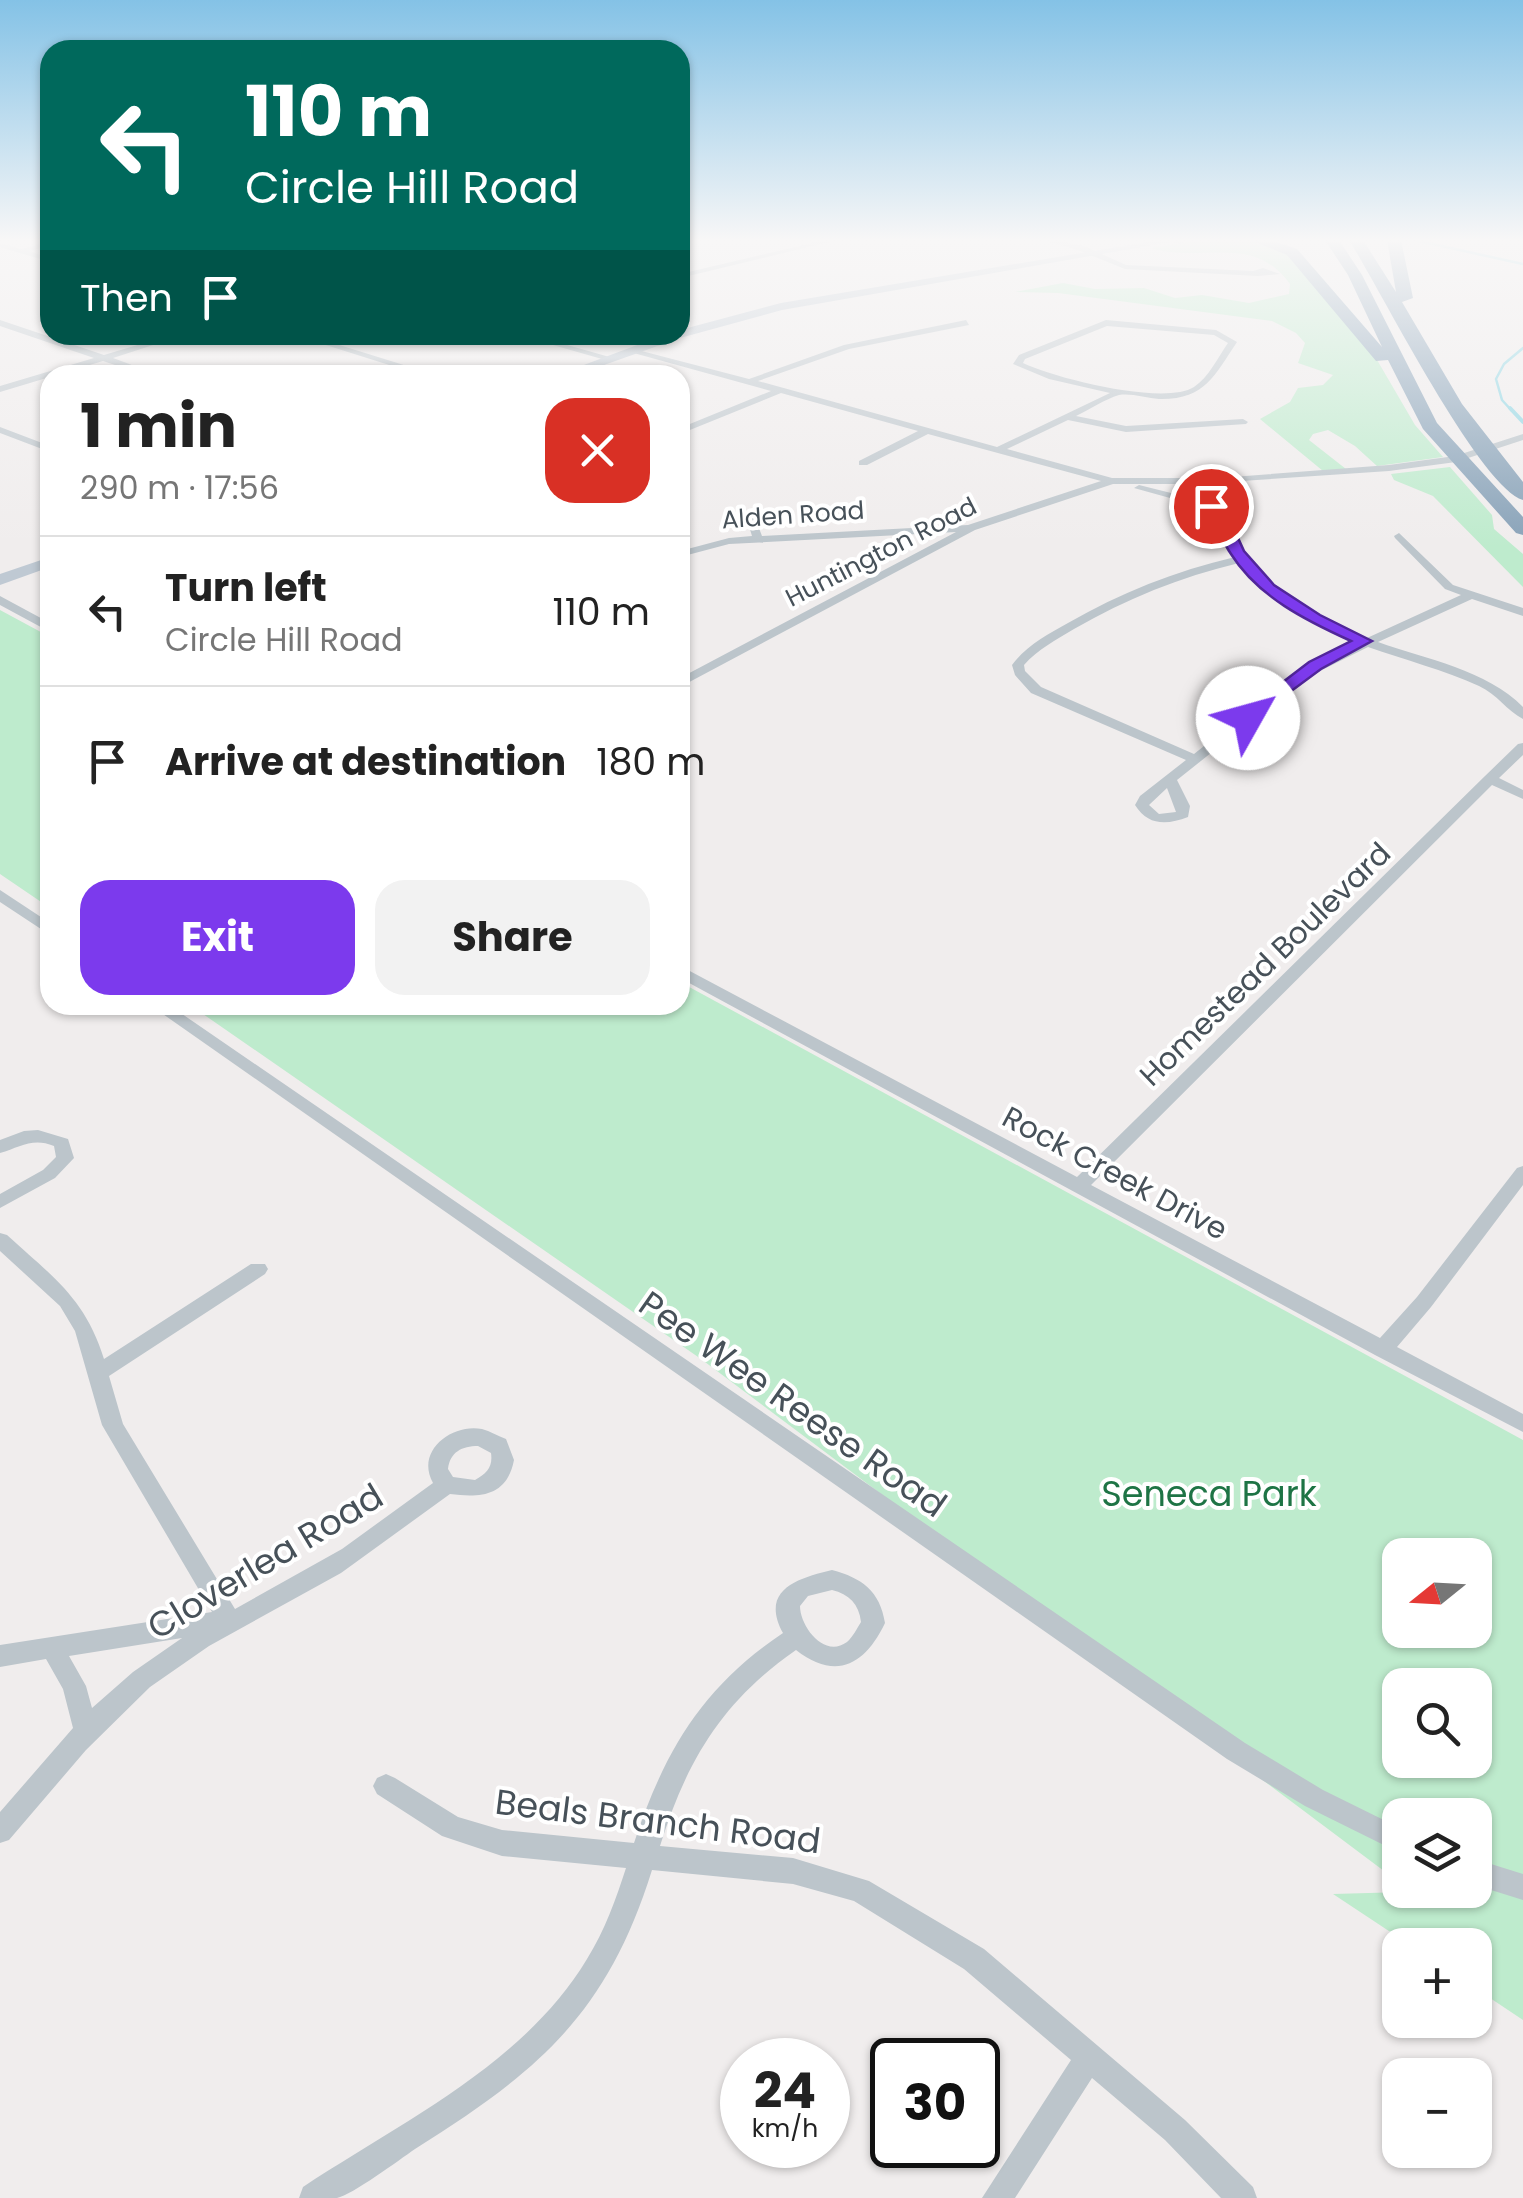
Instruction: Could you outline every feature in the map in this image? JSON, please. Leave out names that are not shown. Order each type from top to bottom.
[{"type":"highway","points":[[1370,343],[1455,458],[1523,528]]},
{"type":"highway","points":[[1388,343],[1417,404]]},
{"type":"highway","points":[[1420,343],[1450,402],[1523,494]]},
{"type":"main road","points":[[590,365],[647,345]]},
{"type":"main road","points":[[4,575],[40,565]]},
{"type":"street","points":[[750,381],[865,343]]},
{"type":"street","points":[[1059,343],[1018,361],[1026,368],[1119,392],[1151,396],[1195,391],[1231,343]]},
{"type":"street","points":[[65,345],[125,365]]},
{"type":"street","points":[[81,365],[147,345]]},
{"type":"street","points":[[331,345],[398,365]]},
{"type":"street","points":[[560,345],[609,358]]},
{"type":"street","points":[[633,350],[690,365]]},
{"type":"street","points":[[690,365],[1211,506]]},
{"type":"street","points":[[0,390],[40,378]]},
{"type":"street","points":[[690,428],[781,390]]},
{"type":"street","points":[[998,450],[1119,392]]},
{"type":"street","points":[[1070,418],[1126,429],[1243,422]]},
{"type":"street","points":[[0,430],[40,446]]},
{"type":"street","points":[[864,463],[928,430]]},
{"type":"street","points":[[1114,481],[1188,482],[1447,461],[1523,437]]},
{"type":"street","name":"Huntington Road","points":[[690,678],[972,528],[1114,481]]},
{"type":"street","points":[[1188,482],[1224,521],[1241,558],[1285,600],[1364,641],[1485,684],[1506,697],[1523,715]]},
{"type":"street","points":[[748,512],[758,539]]},
{"type":"street","name":"Alden Road","points":[[690,551],[719,542],[972,528]]},
{"type":"street","points":[[1399,536],[1444,584],[1523,612]]},
{"type":"street","points":[[1195,759],[1036,690],[1019,672],[1018,665],[1050,638],[1116,599],[1190,570],[1241,558]]},
{"type":"street","points":[[1170,779],[1315,666],[1470,595]]},
{"type":"street","points":[[0,600],[40,622]]},
{"type":"street","name":"Homestead Boulevard","points":[[1078,1187],[1523,747]]},
{"type":"street","points":[[1490,780],[1523,795]]},
{"type":"street","points":[[0,895],[40,923]]},
{"type":"street","name":"Rock Creek Drive","points":[[690,977],[1523,1424]]},
{"type":"street","name":"Pee Wee Reese Road","points":[[172,1015],[1236,1751],[1314,1798],[1382,1832]]},
{"type":"street","points":[[0,1147],[20,1136],[46,1135],[62,1143],[65,1158],[49,1174],[0,1202]]},
{"type":"street","points":[[1382,1350],[1424,1302],[1523,1172]]},
{"type":"street","points":[[0,1240],[66,1302],[85,1330],[113,1426],[128,1457],[229,1620],[0,1656]]},
{"type":"street","points":[[97,1374],[258,1269]]},
{"type":"street","name":"Cloverlea Road","points":[[0,1832],[87,1733],[160,1664],[229,1620],[314,1579],[370,1544],[446,1484]]},
{"type":"street","points":[[314,2198],[477,2094],[548,2032],[582,1992],[615,1938],[660,1804],[699,1728],[740,1677],[794,1638]]},
{"type":"street","points":[[52,1646],[74,1686],[87,1733]]},
{"type":"street","name":"Beals Branch Road","points":[[386,1786],[451,1827],[502,1843],[793,1871],[860,1890],[974,1959],[1175,2130],[1242,2198]]},
{"type":"street","points":[[1492,1877],[1523,1887]]},
{"type":"street","points":[[997,2198],[1090,2056]]},
{"type":"green space","points":[[1305,343],[1364,343],[1415,425],[1443,457],[1377,466],[1355,446],[1328,430],[1313,434],[1309,440],[1346,469],[1323,471],[1260,419],[1290,402],[1298,388],[1323,385],[1333,375],[1298,363]]},
{"type":"green space","points":[[1450,467],[1492,515],[1494,529],[1523,554],[1523,587],[1433,496],[1394,480],[1391,474]]},
{"type":"green space","points":[[0,610],[40,632],[40,901],[0,874]]},
{"type":"green space","name":"Seneca Park","points":[[690,987],[1523,1440],[1523,2020],[1492,1999],[1492,1928],[1384,1928],[1333,1894],[1382,1893],[1382,1908],[1492,1908],[1492,1798],[1382,1798],[1382,1870],[701,1359],[204,1015],[690,1015]]},
{"type":"waterway","points":[[1512,411],[1502,400],[1496,379],[1504,364],[1523,348]]},
{"type":"waterway","points":[[1510,408],[1523,422]]},
{"type":"route","points":[[1211,506],[1224,521],[1237,553],[1269,588],[1314,618],[1364,641],[1315,666],[1248,718]]}]
